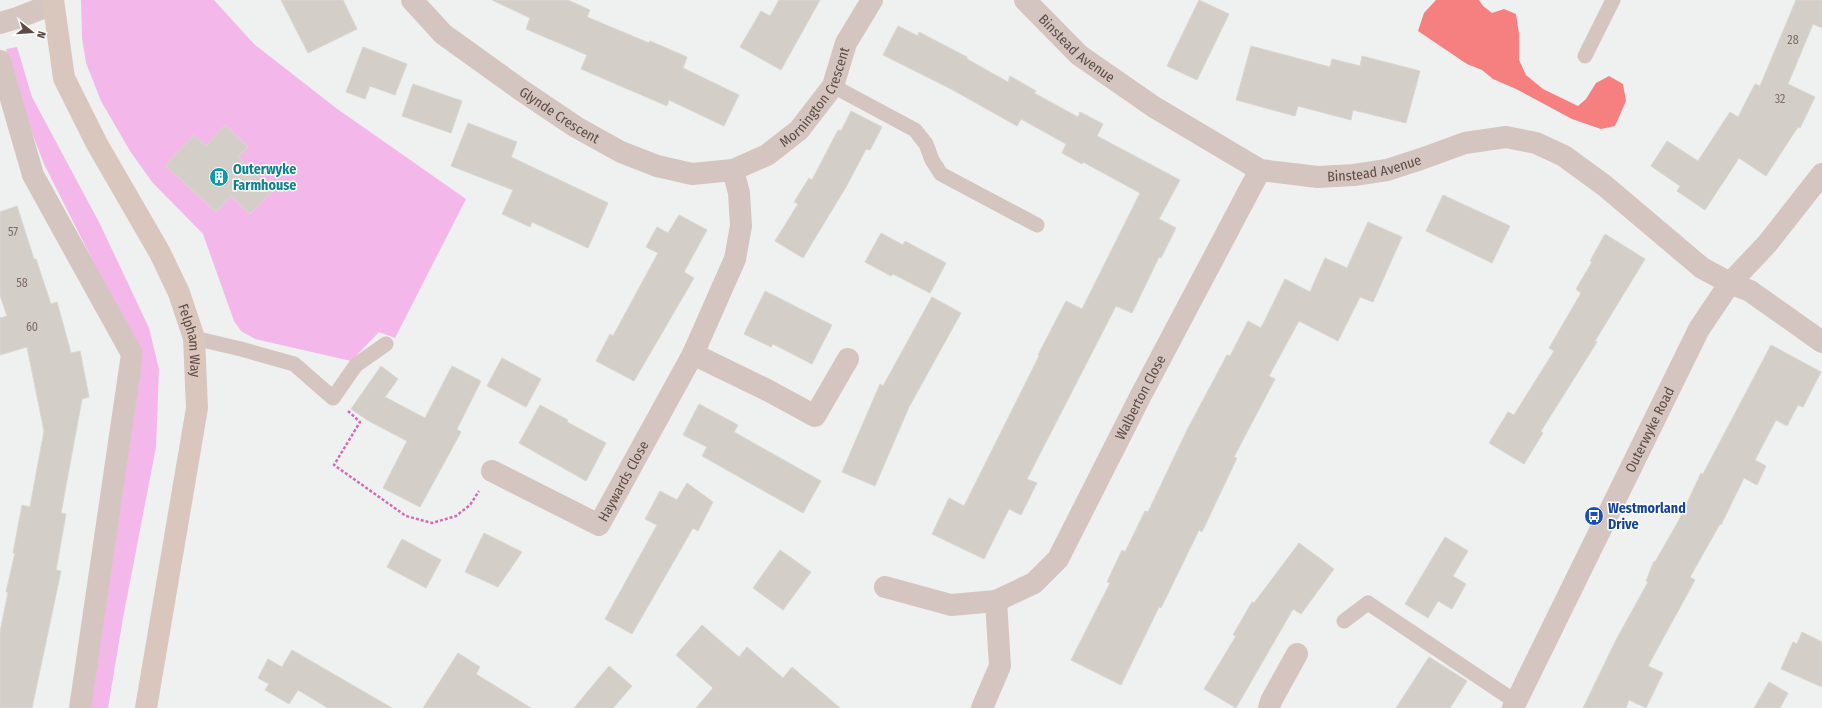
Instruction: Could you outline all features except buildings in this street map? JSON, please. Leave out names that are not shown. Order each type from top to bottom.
[{"type":"main road","name":"Felpham Way","points":[[54,2],[64,78],[97,144],[160,253],[179,293],[194,338],[196,408],[146,708]]},
{"type":"street","name":"Glynde Crescent","points":[[412,0],[443,34],[527,94],[576,126],[621,152],[657,166],[692,174],[733,170]]},
{"type":"street","name":"Mornington Crescent","points":[[733,170],[766,155],[799,130],[833,86],[846,43],[872,0]]},
{"type":"street","name":"Binstead Avenue","points":[[1024,0],[1080,55],[1154,107],[1260,170],[1318,177],[1354,175],[1387,170],[1421,159],[1464,142],[1506,137],[1536,143],[1564,156],[1605,186],[1702,268],[1730,283],[1750,290],[1822,342]]},
{"type":"street","points":[[0,23],[17,18],[54,2]]},
{"type":"street","points":[[0,61],[33,175],[132,354],[80,708]]},
{"type":"street","name":"Haywards Close","points":[[492,471],[599,525],[693,354],[735,259],[741,226],[739,193],[733,170]]},
{"type":"street","name":"Walberton Close","points":[[886,587],[951,605],[996,601],[1034,582],[1058,559],[1140,397],[1260,170]]},
{"type":"street","name":"Outerwyke Road","points":[[1515,705],[1699,329],[1730,283],[1767,244],[1822,174]]},
{"type":"street","points":[[693,354],[767,390],[815,416],[848,359]]},
{"type":"street","points":[[982,708],[1000,666],[996,601]]},
{"type":"street","points":[[1269,708],[1271,700],[1297,654]]},
{"type":"lane","points":[[1585,56],[1613,0]]},
{"type":"lane","points":[[833,86],[915,130],[926,144],[932,160],[941,174],[1037,225]]},
{"type":"lane","points":[[194,338],[294,364],[333,398],[356,365],[386,344]]},
{"type":"lane","points":[[1344,621],[1368,604],[1515,705]]},
{"type":"path","points":[[333,398],[360,422],[334,465],[406,516],[432,523],[456,516],[470,505],[492,471]]},
{"type":"shaded area","points":[[81,0],[214,0],[254,44],[336,108],[466,199],[395,338],[379,332],[351,361],[255,339],[241,331],[234,321],[203,234],[152,182],[130,151],[101,101],[86,63],[82,38]]},
{"type":"shaded area","points":[[1436,0],[1479,0],[1483,6],[1492,13],[1504,9],[1516,14],[1519,34],[1519,60],[1526,75],[1543,89],[1578,106],[1586,99],[1596,83],[1609,76],[1623,84],[1626,101],[1615,126],[1601,129],[1572,119],[1516,89],[1493,79],[1482,70],[1467,64],[1418,31],[1424,13]]},
{"type":"shaded area","points":[[17,47],[32,97],[100,224],[149,328],[159,369],[156,447],[123,618],[108,708],[83,708],[136,354],[97,269],[44,164],[19,99],[6,49]]},
{"type":"place","name":"Outerwyke Farmhouse","points":[[219,177]]},
{"type":"place","name":"Westmorland Drive","points":[[1594,516]]}]
